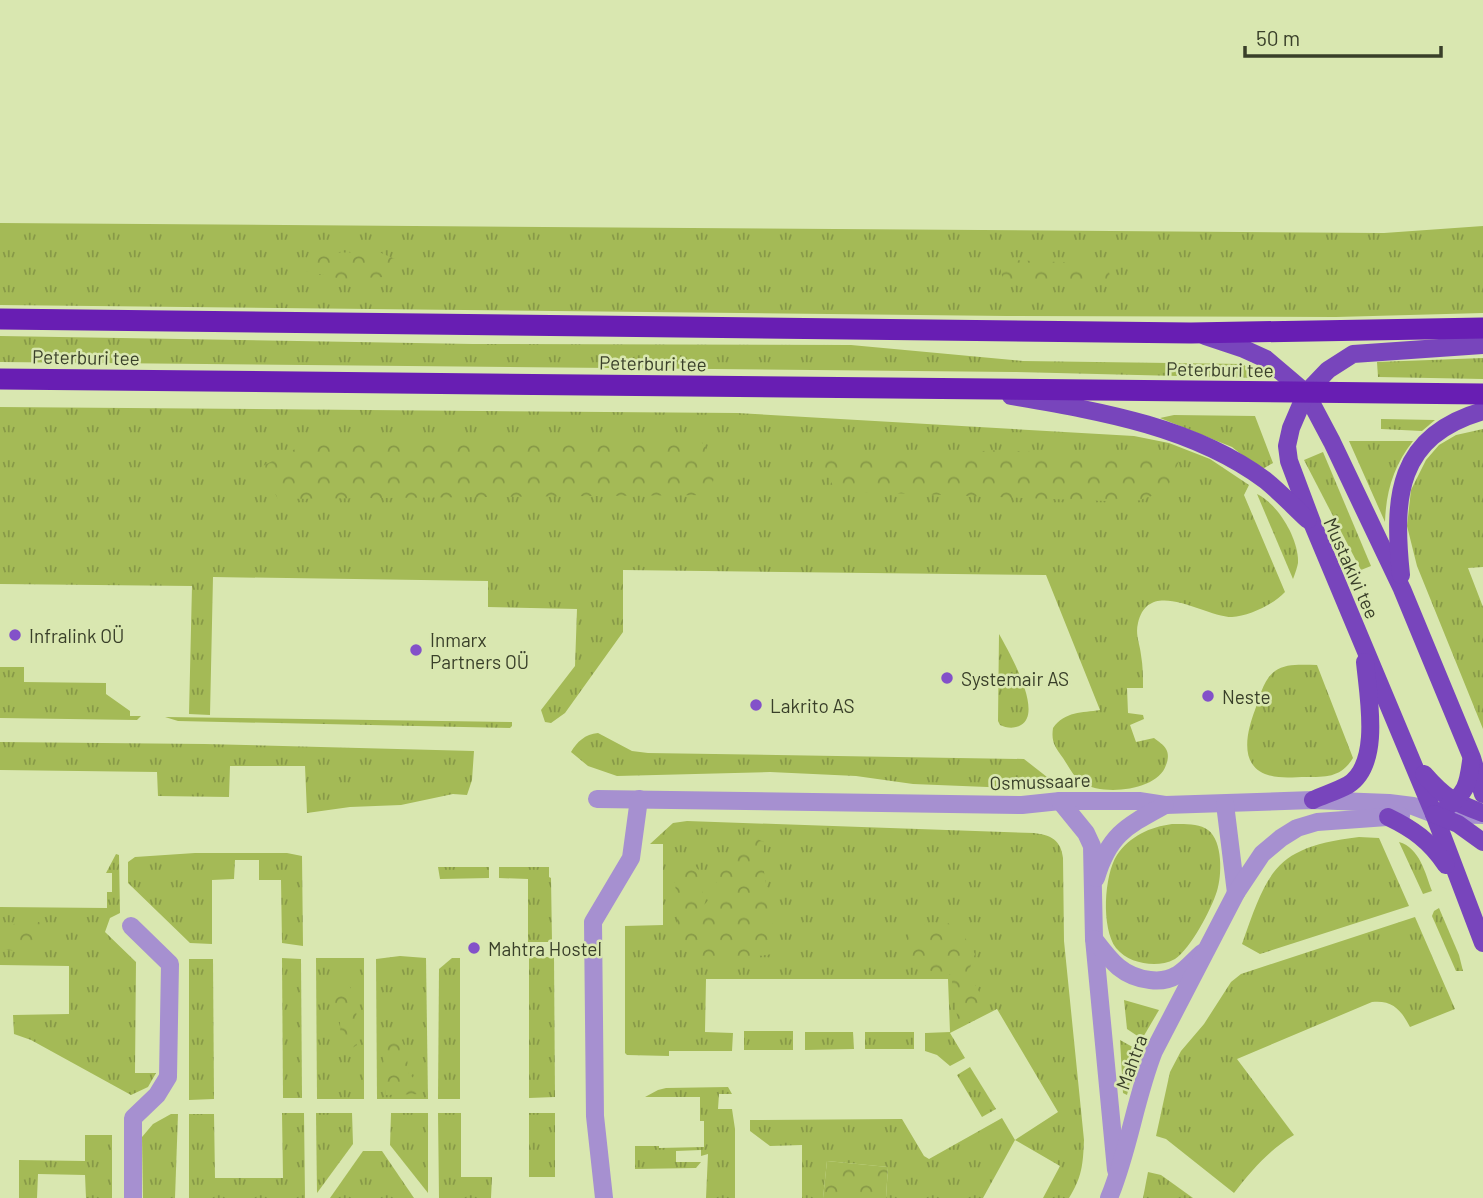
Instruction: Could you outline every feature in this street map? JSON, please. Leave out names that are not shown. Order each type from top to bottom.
[{"type":"highway","name":"Peterburi tee","points":[[0,319],[1191,333],[1483,328]]},
{"type":"highway","name":"Peterburi tee","points":[[0,379],[1483,394]]},
{"type":"main road","name":"Peterburi tee","points":[[1191,333],[1231,344],[1266,359],[1306,393]]},
{"type":"main road","points":[[1313,525],[1289,461],[1287,446],[1291,428],[1306,393],[1328,370],[1353,354],[1483,345]]},
{"type":"main road","name":"Mustakivi tee","points":[[963,388],[1092,410],[1153,426],[1211,448],[1262,479],[1313,525],[1434,814],[1483,943]]},
{"type":"main road","name":"Mustakivi tee","points":[[1306,393],[1402,589],[1477,765],[1483,794]]},
{"type":"main road","points":[[1402,589],[1397,541],[1399,496],[1410,463],[1427,442],[1443,430],[1483,411]]},
{"type":"main road","points":[[1313,800],[1350,784],[1361,771],[1369,751],[1370,714],[1363,645]]},
{"type":"main road","points":[[1412,761],[1438,791],[1453,802],[1483,813]]},
{"type":"main road","points":[[1434,814],[1453,802],[1468,785],[1477,765]]},
{"type":"main road","points":[[1434,814],[1458,824],[1483,842]]},
{"type":"main road","points":[[1388,817],[1420,834],[1435,848],[1464,891]]},
{"type":"street","name":"Osmussaare","points":[[597,799],[1022,805],[1060,801],[1139,801],[1165,804],[1313,800],[1388,803],[1413,806],[1434,814],[1483,813]]},
{"type":"street","points":[[604,1198],[595,1116],[593,922],[631,858],[639,799]]},
{"type":"street","points":[[1060,801],[1086,832],[1092,846],[1094,939],[1117,1177]]},
{"type":"street","points":[[1225,803],[1236,893]]},
{"type":"street","points":[[1094,888],[1100,864],[1113,839],[1127,826],[1165,804]]},
{"type":"street","points":[[1094,939],[1125,973],[1139,979],[1158,981],[1176,976],[1209,947],[1236,893],[1262,854],[1280,838],[1297,828],[1317,822],[1434,814]]},
{"type":"street","points":[[131,926],[170,964],[168,1077],[157,1095],[133,1118],[133,1198]]},
{"type":"street","name":"Mahtra","points":[[1109,1198],[1129,1141],[1145,1072],[1209,947]]},
{"type":"green space","points":[[0,223],[1384,233],[1483,226],[1483,313],[1336,317],[1007,316],[0,305]]},
{"type":"green space","points":[[379,252],[395,259],[384,277],[342,279],[301,270],[309,253]]},
{"type":"green space","points":[[1007,260],[1107,264],[1111,280],[1100,285],[1018,286],[1003,280],[1000,267]]},
{"type":"green space","points":[[0,336],[473,344],[851,345],[1023,361],[1243,364],[1259,378],[1013,372],[0,362]]},
{"type":"green space","points":[[1483,358],[1483,379],[1378,377],[1377,362]]},
{"type":"green space","points":[[0,407],[737,413],[1134,436],[1169,443],[1210,459],[1249,485],[1244,495],[1285,592],[1261,609],[1232,617],[1165,600],[1153,602],[1144,609],[1137,632],[1143,688],[1127,688],[1128,713],[1143,715],[1144,719],[1130,725],[1136,742],[1154,738],[1165,748],[1168,757],[1161,774],[1152,781],[1129,789],[1103,789],[1083,783],[1072,772],[1054,744],[1053,728],[1063,718],[1100,710],[1046,575],[623,570],[623,632],[565,713],[551,723],[545,722],[541,710],[575,666],[577,609],[488,607],[488,581],[213,577],[210,715],[189,714],[192,586],[0,584]]},
{"type":"green space","points":[[1174,415],[1255,416],[1273,463],[1261,470],[1232,447],[1160,418]]},
{"type":"green space","points":[[1381,419],[1435,420],[1422,431],[1381,429]]},
{"type":"green space","points":[[1483,429],[1483,567],[1468,568],[1483,607],[1483,729],[1417,566],[1407,526],[1411,490],[1426,460],[1439,445],[1456,435]]},
{"type":"green space","points":[[698,437],[717,464],[710,495],[278,499],[261,467],[297,448],[322,442]]},
{"type":"green space","points":[[1349,441],[1413,441],[1392,479],[1385,522]]},
{"type":"green space","points":[[1001,450],[1179,461],[1166,491],[1134,502],[836,491],[819,460]]},
{"type":"green space","points":[[1323,452],[1371,566],[1361,570],[1304,460]]},
{"type":"green space","points":[[1257,494],[1279,514],[1291,533],[1298,563],[1293,579]]},
{"type":"green space","points":[[999,634],[1016,666],[1029,708],[1027,718],[1021,725],[1010,728],[1000,725],[998,721]]},
{"type":"green space","points":[[1317,665],[1353,758],[1344,769],[1327,776],[1277,777],[1258,770],[1252,764],[1247,747],[1252,718],[1265,684],[1275,671],[1284,667]]},
{"type":"green space","points":[[0,667],[24,667],[24,682],[106,683],[106,694],[130,711],[130,716],[141,716],[137,720],[0,718]]},
{"type":"green space","points":[[165,717],[512,722],[512,726],[178,721]]},
{"type":"green space","points":[[598,733],[632,751],[648,753],[1024,759],[1047,777],[1050,786],[1040,789],[913,784],[856,776],[770,772],[617,776],[588,766],[571,752],[582,739]]},
{"type":"green space","points":[[0,742],[474,751],[472,780],[467,795],[453,794],[401,805],[350,807],[307,813],[305,766],[230,766],[229,797],[158,796],[157,772],[0,770]]},
{"type":"green space","points":[[687,821],[1034,833],[1050,837],[1057,843],[1063,858],[1064,941],[1084,1140],[1081,1170],[1069,1198],[1043,1198],[1060,1166],[1015,1140],[1058,1112],[997,1009],[950,1033],[965,1058],[950,1066],[937,1055],[925,1051],[925,1033],[950,1032],[948,979],[706,979],[705,1032],[733,1033],[732,1051],[669,1051],[669,1056],[627,1055],[625,926],[663,925],[663,844],[650,844],[673,823]]},
{"type":"green space","points":[[1172,824],[1200,826],[1213,835],[1219,850],[1219,885],[1194,938],[1181,954],[1164,963],[1143,963],[1124,955],[1111,939],[1106,915],[1109,875],[1117,855],[1134,838],[1156,827]]},
{"type":"green space","points":[[746,834],[764,842],[764,872],[772,918],[773,954],[711,962],[694,955],[675,935],[679,906],[673,875],[686,859],[694,865],[701,874],[704,905],[716,892],[718,866]]},
{"type":"green space","points":[[1359,837],[1379,838],[1409,906],[1260,954],[1242,944],[1259,897],[1279,866],[1309,848],[1331,841]]},
{"type":"green space","points":[[1399,842],[1417,855],[1432,891],[1423,894]]},
{"type":"green space","points":[[195,853],[287,853],[302,856],[303,946],[282,943],[281,880],[259,880],[259,860],[235,860],[234,879],[212,880],[212,944],[190,943],[128,883],[128,862],[135,857]]},
{"type":"green space","points":[[116,854],[119,855],[120,913],[110,918],[105,932],[136,962],[135,1073],[156,1073],[148,1087],[131,1095],[31,1040],[14,1034],[13,1015],[69,1014],[69,966],[0,965],[0,907],[107,908],[107,892],[112,892],[112,873],[106,873]]},
{"type":"green space","points":[[438,867],[489,867],[489,878],[440,879]]},
{"type":"green space","points":[[499,867],[549,867],[552,942],[528,942],[528,879],[499,878]]},
{"type":"green space","points":[[1439,908],[1463,971],[1456,971],[1432,916]]},
{"type":"green space","points":[[1415,917],[1455,1009],[1410,1027],[1396,1007],[1372,1002],[1237,1059],[1294,1135],[1261,1161],[1234,1193],[1166,1139],[1156,1136],[1170,1072],[1181,1051],[1204,1024],[1231,982],[1241,974]]},
{"type":"green space","points":[[39,922],[49,935],[43,947],[26,952],[0,949],[0,927]]},
{"type":"green space","points":[[948,923],[962,933],[975,954],[967,976],[985,1002],[958,1022],[951,975],[931,971],[905,957],[911,926]]},
{"type":"green space","points":[[400,956],[426,958],[428,1099],[377,1099],[376,959]]},
{"type":"green space","points":[[529,957],[554,957],[555,1097],[529,1098]]},
{"type":"green space","points":[[282,958],[301,959],[302,1098],[283,1098]]},
{"type":"green space","points":[[316,958],[364,958],[364,1099],[317,1099]]},
{"type":"green space","points":[[452,958],[460,958],[460,1099],[438,1099],[439,969]]},
{"type":"green space","points":[[189,959],[213,959],[214,1099],[189,1100]]},
{"type":"green space","points":[[344,975],[356,999],[357,1045],[341,1055],[340,1022],[331,991]]},
{"type":"green space","points":[[1124,1000],[1159,1010],[1142,1039],[1127,1029]]},
{"type":"green space","points":[[393,1026],[406,1051],[409,1074],[422,1086],[421,1094],[386,1095],[382,1042]]},
{"type":"green space","points":[[744,1031],[793,1031],[793,1050],[744,1050]]},
{"type":"green space","points":[[805,1032],[853,1032],[854,1049],[805,1050]]},
{"type":"green space","points":[[865,1032],[914,1032],[914,1049],[865,1049]]},
{"type":"green space","points":[[1120,1040],[1138,1050],[1127,1095],[1123,1093]]},
{"type":"green space","points":[[970,1067],[996,1109],[982,1117],[957,1075]]},
{"type":"green space","points":[[728,1087],[732,1094],[719,1094],[718,1109],[732,1109],[735,1129],[735,1198],[706,1198],[708,1154],[701,1156],[701,1150],[676,1151],[676,1162],[701,1162],[696,1168],[635,1169],[635,1146],[704,1147],[700,1097],[645,1097],[666,1088]]},
{"type":"green space","points":[[282,1113],[304,1113],[305,1198],[189,1198],[189,1114],[214,1114],[215,1178],[283,1178]]},
{"type":"green space","points":[[316,1113],[352,1113],[353,1144],[317,1193]]},
{"type":"green space","points":[[391,1113],[428,1113],[428,1193],[390,1145]]},
{"type":"green space","points":[[438,1113],[461,1113],[461,1177],[492,1177],[491,1198],[439,1198]]},
{"type":"green space","points":[[529,1113],[555,1113],[555,1177],[529,1177]]},
{"type":"green space","points":[[171,1114],[178,1114],[175,1198],[143,1198],[142,1137],[153,1124]]},
{"type":"green space","points":[[1002,1118],[1015,1140],[983,1198],[886,1198],[888,1167],[827,1161],[823,1198],[802,1198],[802,1145],[770,1146],[750,1131],[750,1120],[902,1119],[924,1156],[929,1159]]},
{"type":"green space","points":[[85,1135],[112,1135],[112,1198],[86,1198],[85,1175],[38,1174],[37,1198],[19,1198],[19,1160],[85,1161]]},
{"type":"green space","points":[[363,1151],[382,1151],[414,1198],[330,1198]]},
{"type":"green space","points":[[827,1161],[888,1167],[886,1198],[823,1198]]},
{"type":"green space","points":[[1148,1172],[1161,1175],[1193,1198],[1143,1198]]},
{"type":"place","name":"Infralink OÜ","points":[[15,635]]},
{"type":"place","name":"Inmarx Partners OÜ","points":[[416,650]]},
{"type":"place","name":"Systemair AS","points":[[947,678]]},
{"type":"place","name":"Neste","points":[[1208,696]]},
{"type":"place","name":"Lakrito AS","points":[[756,705]]},
{"type":"place","name":"Mahtra Hostel","points":[[474,948]]}]
